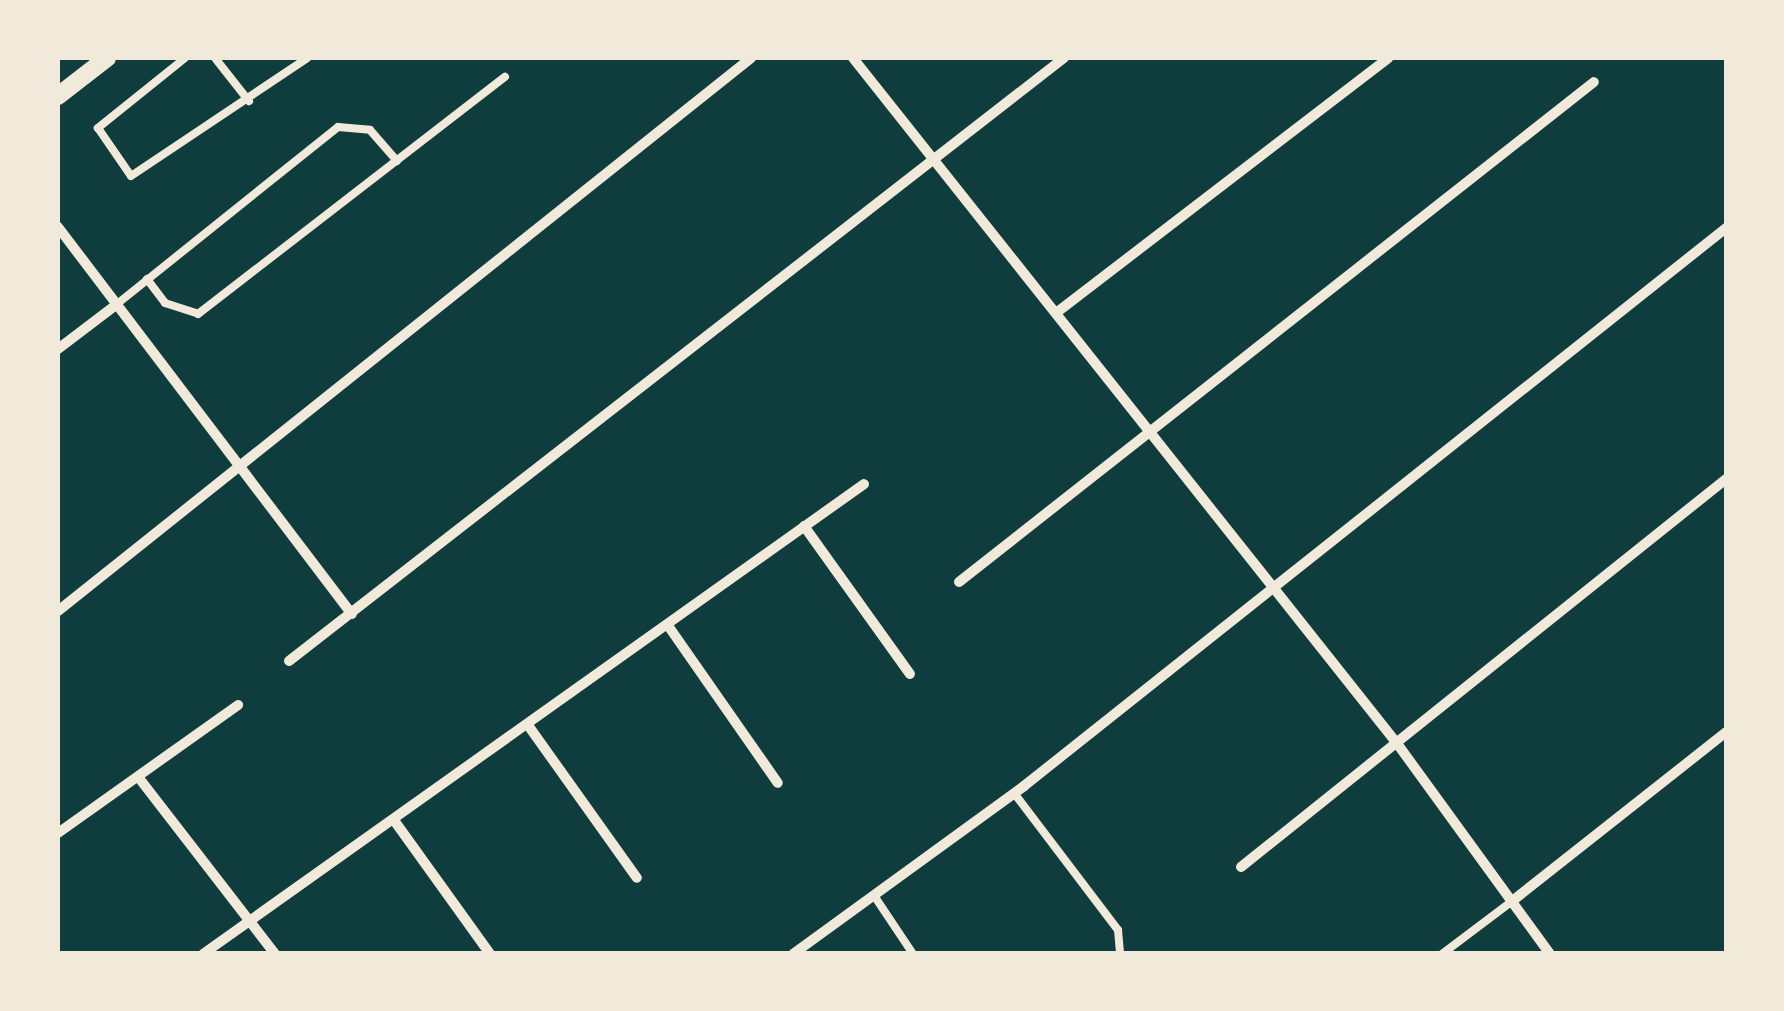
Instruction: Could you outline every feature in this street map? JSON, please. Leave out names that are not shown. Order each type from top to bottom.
[{"type":"street","points":[[58,96],[107,58]]},
{"type":"street","points":[[853,58],[1275,586],[1396,742],[1550,954]]},
{"type":"street","points":[[289,662],[1064,58]]},
{"type":"street","points":[[1056,313],[1388,58]]},
{"type":"street","points":[[58,611],[242,469],[746,59]]},
{"type":"street","points":[[959,582],[1594,82]]},
{"type":"street","points":[[58,227],[352,614]]},
{"type":"street","points":[[793,954],[1014,793],[1726,228]]},
{"type":"street","points":[[58,350],[116,304]]},
{"type":"street","points":[[1241,867],[1726,479]]},
{"type":"street","points":[[203,954],[530,728],[864,484]]},
{"type":"street","points":[[804,526],[910,674]]},
{"type":"street","points":[[669,627],[778,784]]},
{"type":"street","points":[[58,834],[238,705]]},
{"type":"street","points":[[530,728],[636,878]]},
{"type":"street","points":[[1511,902],[1726,732]]},
{"type":"street","points":[[138,778],[275,954]]},
{"type":"street","points":[[396,823],[490,954]]},
{"type":"lane","points":[[185,58],[98,128],[131,176],[249,101],[307,58]]},
{"type":"lane","points":[[215,58],[249,101]]},
{"type":"lane","points":[[148,279],[165,304],[198,314],[505,77]]},
{"type":"lane","points":[[116,304],[338,127],[370,130],[397,160]]},
{"type":"lane","points":[[1014,793],[1118,930],[1120,954]]},
{"type":"lane","points":[[875,897],[913,954]]},
{"type":"lane","points":[[1442,954],[1511,902]]}]
